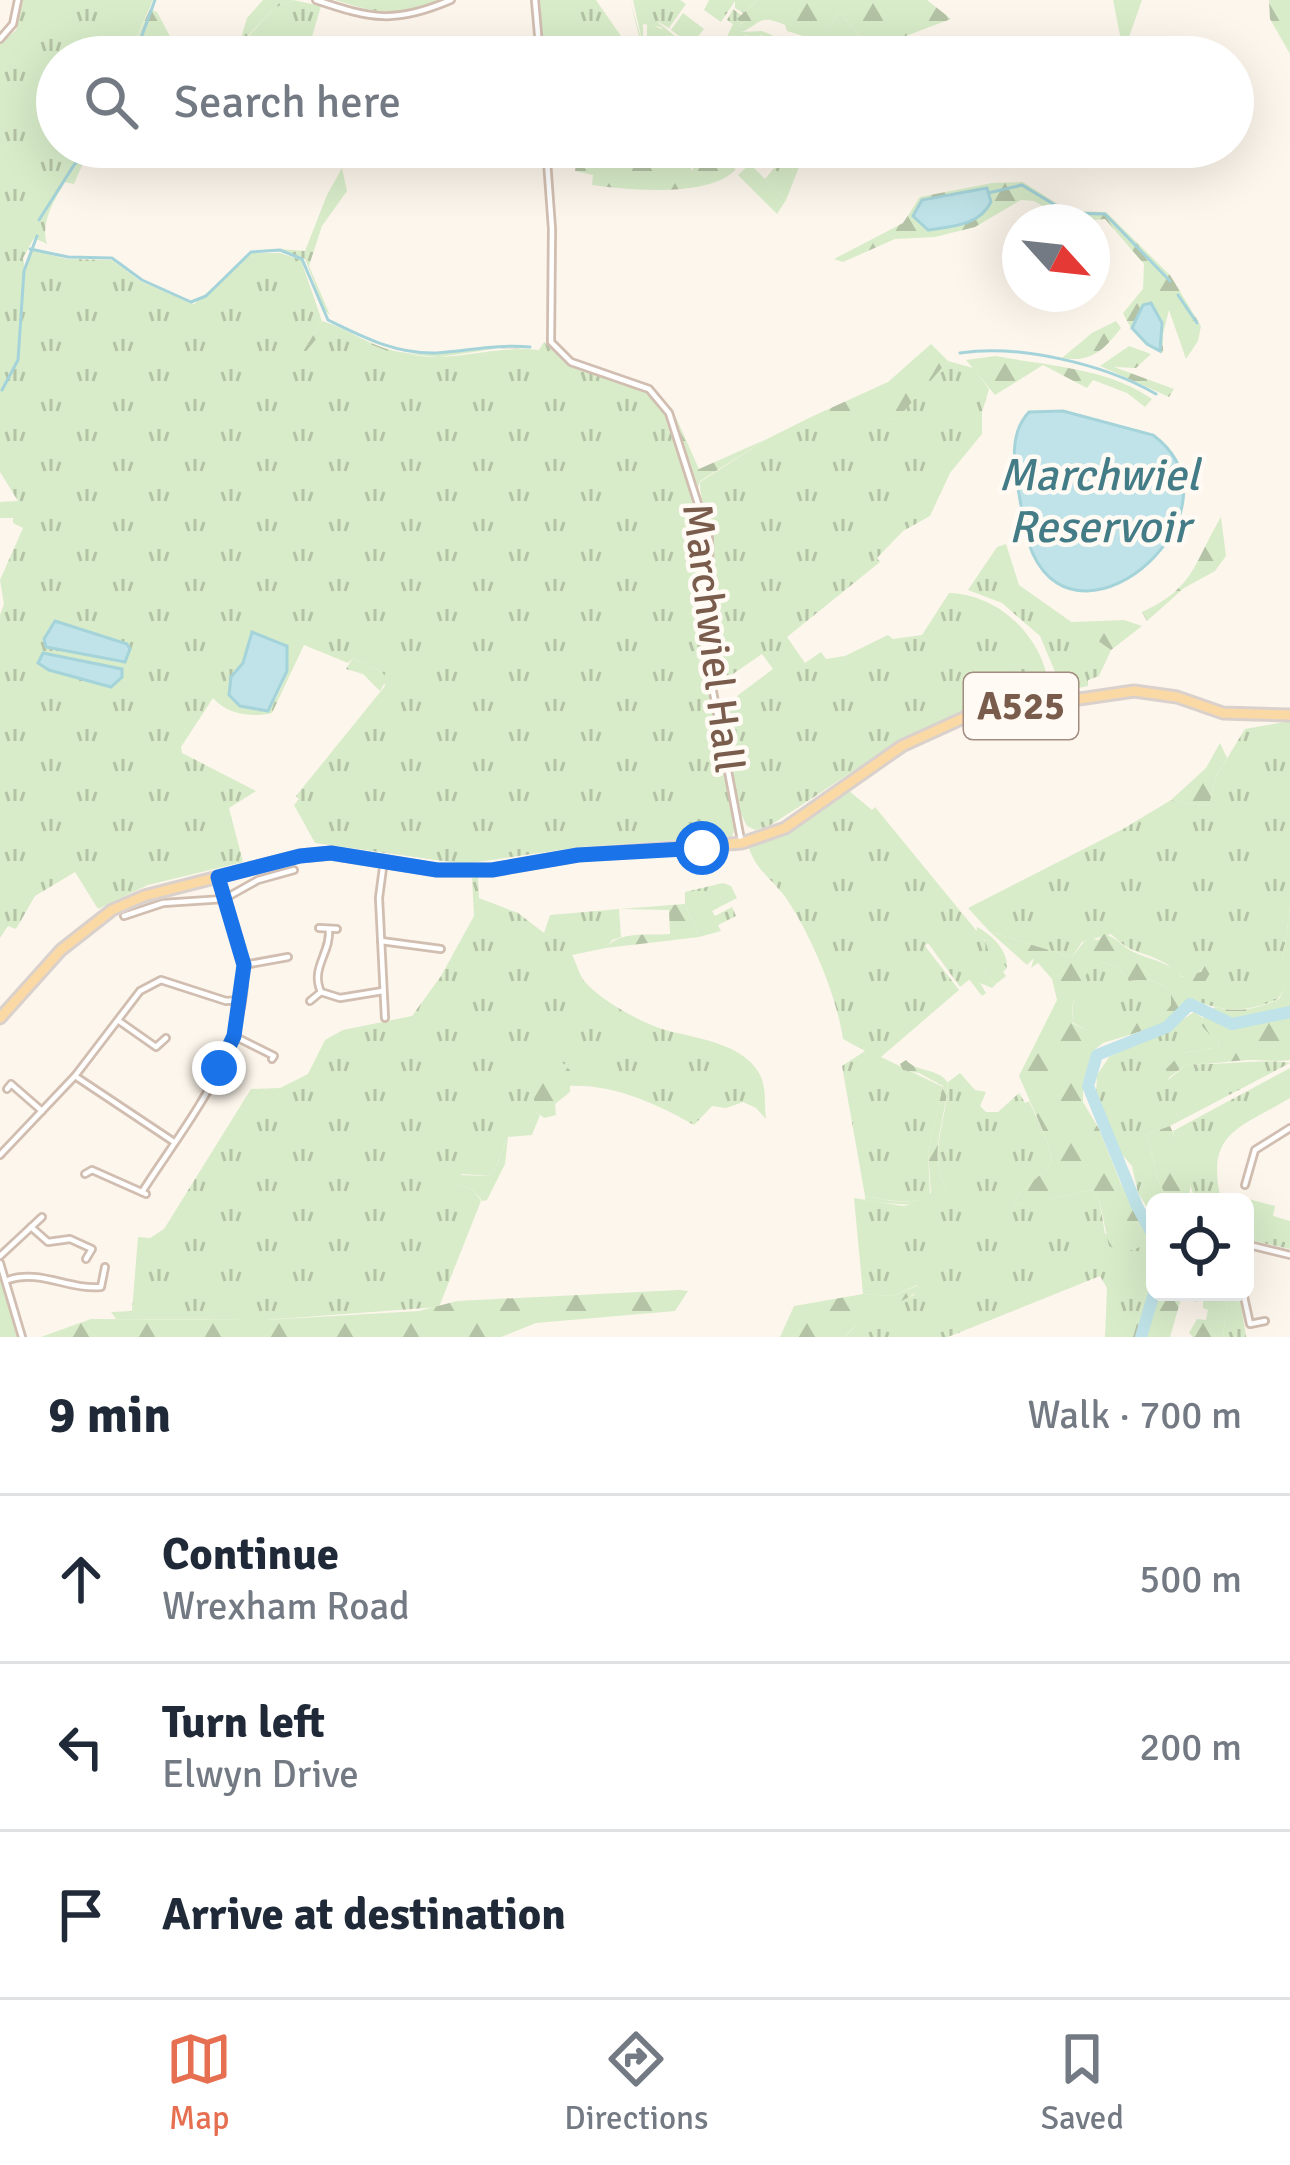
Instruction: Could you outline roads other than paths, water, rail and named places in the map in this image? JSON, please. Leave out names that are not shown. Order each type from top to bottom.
[{"type":"main road","name":"A525","points":[[0,1018],[61,950],[112,910],[144,896],[300,856],[331,853],[437,870],[492,870],[578,855],[742,843],[784,828],[902,746],[970,715],[1134,691],[1177,697],[1223,713],[1290,716]]},
{"type":"street","points":[[0,38],[13,25],[18,0]]},
{"type":"street","points":[[316,0],[362,16],[397,18],[418,15],[451,0]]},
{"type":"street","points":[[536,0],[539,36]]},
{"type":"street","name":"Marchwiel Hall","points":[[548,168],[551,342],[571,362],[649,389],[658,398],[669,413],[703,510],[710,561],[711,681],[742,843]]},
{"type":"street","points":[[384,860],[379,898],[385,1018]]},
{"type":"street","points":[[135,922],[128,914],[163,904],[224,899],[258,880],[295,870]]},
{"type":"street","points":[[281,872],[283,881]]},
{"type":"street","points":[[90,1169],[144,1193],[234,1036],[244,965],[218,877]]},
{"type":"street","points":[[319,928],[333,929],[316,971],[321,992]]},
{"type":"street","points":[[380,941],[441,949]]},
{"type":"street","points":[[244,965],[283,961]]},
{"type":"street","points":[[0,1155],[75,1076],[140,991],[161,980],[226,1000],[241,1000]]},
{"type":"street","points":[[321,992],[340,998],[383,991]]},
{"type":"street","points":[[310,1001],[321,992]]},
{"type":"street","points":[[119,1021],[154,1050],[166,1039]]},
{"type":"street","points":[[234,1036],[274,1055]]},
{"type":"street","points":[[75,1076],[174,1142]]},
{"type":"street","points":[[7,1089],[11,1084],[42,1111]]},
{"type":"street","points":[[1245,1185],[1252,1158],[1264,1142],[1290,1127]]},
{"type":"street","points":[[1243,1157],[1252,1158]]},
{"type":"street","points":[[22,1337],[0,1260],[42,1217]]},
{"type":"street","points":[[31,1228],[48,1242],[70,1239],[92,1249],[86,1258]]},
{"type":"street","points":[[1254,1246],[1290,1255]]},
{"type":"street","points":[[101,1287],[105,1268]]},
{"type":"street","points":[[8,1280],[24,1274],[112,1291]]},
{"type":"street","points":[[1245,1301],[1250,1324],[1265,1321]]},
{"type":"water","points":[[987,188],[991,202],[986,210],[964,223],[928,230],[913,216],[922,200]]},
{"type":"water","points":[[1151,303],[1162,323],[1160,351],[1132,328],[1143,305]]},
{"type":"water","name":"Marchwiel Reservoir","points":[[1063,411],[1153,435],[1178,466],[1183,500],[1172,533],[1149,562],[1119,583],[1087,591],[1057,583],[1033,554],[1016,477],[1015,442],[1022,421],[1029,412]]},
{"type":"water","points":[[55,621],[127,644],[125,662],[46,647],[44,639]]},
{"type":"water","points":[[252,632],[287,646],[287,671],[268,711],[240,706],[229,695],[231,677],[243,663]]},
{"type":"water","points":[[43,653],[122,669],[122,677],[111,687],[49,670],[38,663]]},
{"type":"waterway","points":[[142,36],[155,0]]},
{"type":"waterway","points":[[39,220],[72,168]]},
{"type":"waterway","points":[[988,193],[1022,185],[1068,213],[1105,214],[1170,281]]},
{"type":"waterway","points":[[2,390],[18,360],[24,271],[37,236]]},
{"type":"waterway","points":[[30,249],[68,257],[112,258],[142,280],[191,302],[206,296],[251,252],[280,250],[302,259],[328,320],[380,343],[436,353],[530,347]]},
{"type":"waterway","points":[[1178,295],[1197,323]]},
{"type":"waterway","points":[[960,353],[1008,351],[1061,359],[1156,394]]},
{"type":"waterway","points":[[1146,1222],[1088,1086],[1097,1055],[1167,1027],[1190,1004],[1232,1024],[1290,1012]]},
{"type":"waterway","points":[[1141,1337],[1152,1301]]}]
